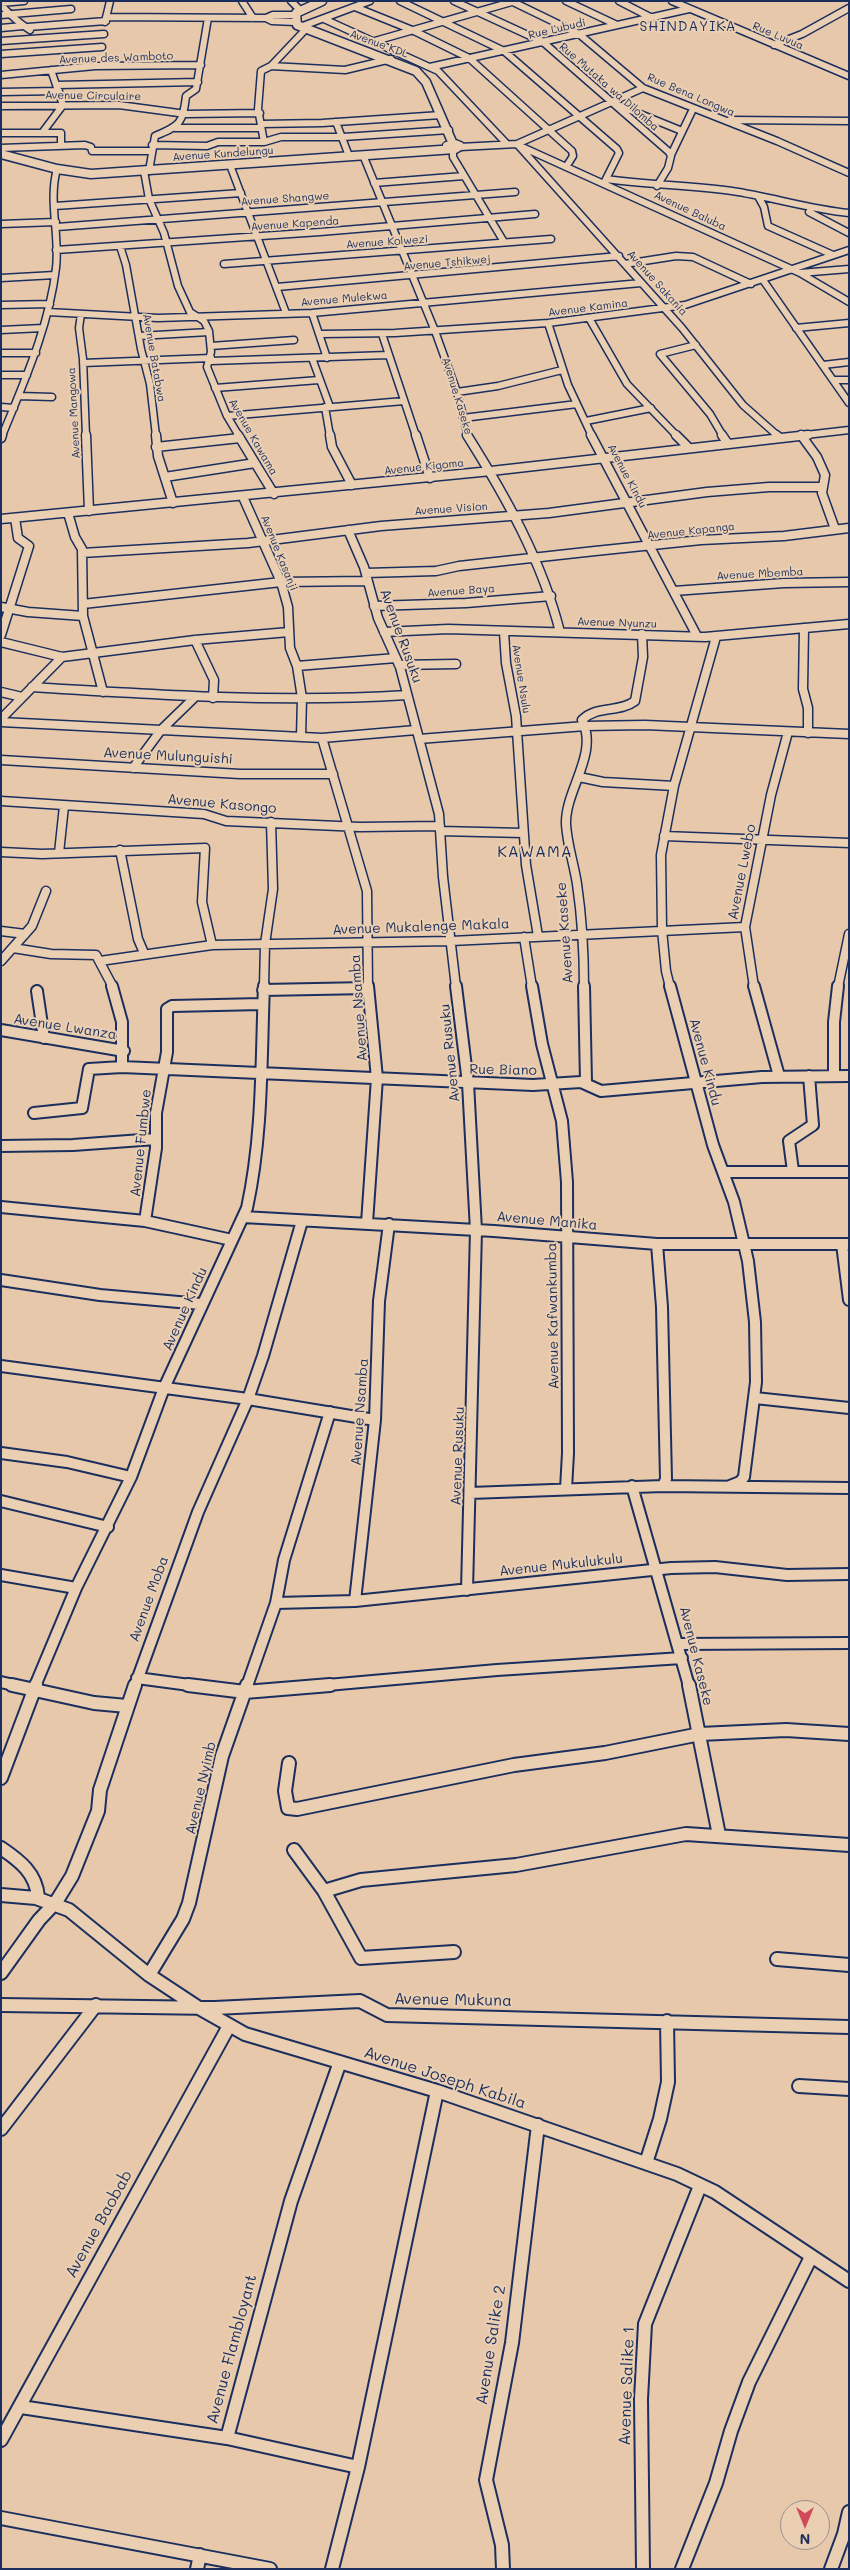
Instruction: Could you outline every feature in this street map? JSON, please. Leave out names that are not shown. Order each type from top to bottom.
[{"type":"street","points":[[24,1],[1,4],[9,15],[19,19],[26,26],[33,38],[31,40],[36,52]]},
{"type":"street","points":[[52,1],[56,11]]},
{"type":"street","points":[[99,66],[110,1]]},
{"type":"street","points":[[242,1],[252,18]]},
{"type":"street","points":[[290,1],[299,21]]},
{"type":"street","points":[[271,66],[299,21],[322,1]]},
{"type":"street","points":[[1,28],[106,19],[266,18],[272,22],[299,21],[324,19],[370,1]]},
{"type":"street","points":[[400,1],[504,51],[579,116],[619,152],[605,181],[729,190],[797,206],[849,213]]},
{"type":"street","name":"Rue Mutaka wa Dilomba","points":[[454,1],[543,42],[670,153]]},
{"type":"street","points":[[375,41],[513,1]]},
{"type":"street","name":"Rue Bena Longwa","points":[[513,1],[580,34],[643,88],[777,141],[849,173]]},
{"type":"street","points":[[566,1],[617,26]]},
{"type":"street","points":[[619,1],[652,18]]},
{"type":"street","name":"Rue Luvua","points":[[672,1],[774,46],[849,76]]},
{"type":"street","points":[[355,7],[412,30],[469,58],[573,153],[566,167]]},
{"type":"street","points":[[1,16],[71,9]]},
{"type":"street","name":"Rue Lubudi","points":[[430,67],[689,9]]},
{"type":"street","points":[[774,46],[802,34],[848,9]]},
{"type":"street","points":[[175,128],[184,113],[186,96],[196,90],[208,18]]},
{"type":"street","points":[[324,19],[430,67],[444,76],[506,143]]},
{"type":"street","name":"Avenue KDL","points":[[299,21],[410,67],[421,76],[448,130],[453,147]]},
{"type":"street","points":[[1,41],[104,34]]},
{"type":"street","points":[[1,54],[102,47]]},
{"type":"street","points":[[264,142],[258,109],[261,71],[271,66],[342,72],[360,70],[391,59]]},
{"type":"street","name":"Avenue des Wamboto","points":[[1,75],[99,66],[201,65]]},
{"type":"street","points":[[42,133],[63,105],[51,70]]},
{"type":"street","points":[[1,92],[198,82]]},
{"type":"street","points":[[518,145],[643,88]]},
{"type":"street","points":[[611,102],[682,131]]},
{"type":"street","name":"Avenue Circulaire","points":[[1,106],[130,106],[184,113],[260,113]]},
{"type":"street","points":[[657,186],[668,168],[670,153],[693,109]]},
{"type":"street","points":[[139,336],[209,332],[204,321],[190,312],[178,286],[168,243],[149,199],[146,171],[151,148],[157,134],[175,128],[261,126],[441,115]]},
{"type":"street","points":[[718,119],[849,121]]},
{"type":"street","points":[[336,122],[350,156]]},
{"type":"street","points":[[1,148],[54,148],[61,145],[88,145],[93,151],[209,146],[218,142],[264,142],[281,137],[343,137],[448,130]]},
{"type":"street","points":[[1,133],[62,133],[61,145]]},
{"type":"street","name":"Avenue Kundelungu","points":[[1,154],[58,169],[91,174],[506,143],[518,145]]},
{"type":"street","name":"Avenue Baluba","points":[[518,145],[566,167],[605,181],[800,272],[849,302]]},
{"type":"street","name":"Avenue Sakania","points":[[518,145],[619,256],[696,345],[744,405],[780,438]]},
{"type":"street","points":[[453,147],[453,158],[504,242]]},
{"type":"street","name":"Avenue Kaseke","points":[[363,155],[425,302],[457,392],[462,418],[469,438],[491,471],[535,558],[551,596],[560,632]]},
{"type":"street","points":[[230,165],[286,313]]},
{"type":"street","points":[[1,437],[36,353],[50,304],[55,275],[56,250],[53,183],[58,169]]},
{"type":"street","points":[[374,183],[464,176]]},
{"type":"street","points":[[55,206],[241,192]]},
{"type":"street","name":"Avenue Shangwe","points":[[1,224],[56,224],[157,219],[516,192]]},
{"type":"street","points":[[758,196],[764,207],[768,226],[834,255]]},
{"type":"street","points":[[797,206],[849,233]]},
{"type":"street","name":"Avenue Kapenda","points":[[56,250],[535,214]]},
{"type":"street","name":"Avenue Kolwezi","points":[[224,264],[551,238]]},
{"type":"street","name":"Avenue Batabwa","points":[[120,246],[126,265],[151,389],[156,447],[173,503]]},
{"type":"street","name":"Avenue Kamina","points":[[321,334],[382,334],[548,323],[664,308],[699,302],[849,250]]},
{"type":"street","name":"Avenue Tshikwej","points":[[277,287],[619,256]]},
{"type":"street","points":[[625,264],[665,258],[693,257],[751,284]]},
{"type":"street","points":[[800,272],[847,270]]},
{"type":"street","points":[[1,278],[55,275]]},
{"type":"street","points":[[763,280],[849,403]]},
{"type":"street","name":"Avenue Mulekwa","points":[[48,312],[136,318],[312,313],[641,283]]},
{"type":"street","points":[[1,306],[50,304]]},
{"type":"street","points":[[312,313],[321,334],[327,358]]},
{"type":"street","name":"Avenue Mangowa","points":[[81,314],[79,328],[83,363],[89,511]]},
{"type":"street","points":[[589,318],[627,384],[689,448]]},
{"type":"street","name":"Avenue Kindu","points":[[548,323],[562,370],[602,458],[651,546],[697,636]]},
{"type":"street","points":[[796,328],[849,323]]},
{"type":"street","points":[[1,330],[43,328]]},
{"type":"street","name":"Avenue Kawama","points":[[209,332],[211,359],[207,367],[215,388],[227,416],[274,494]]},
{"type":"street","points":[[382,334],[416,431],[430,478]]},
{"type":"street","points":[[211,346],[294,340]]},
{"type":"street","points":[[696,345],[660,354],[710,414],[728,444]]},
{"type":"street","points":[[1,353],[36,353]]},
{"type":"street","points":[[83,363],[388,355]]},
{"type":"street","points":[[312,358],[328,407],[332,447],[352,486]]},
{"type":"street","points":[[823,365],[849,362]]},
{"type":"street","points":[[457,392],[498,386],[562,370]]},
{"type":"street","points":[[1,375],[27,375]]},
{"type":"street","points":[[215,388],[319,380]]},
{"type":"street","points":[[834,380],[849,380]]},
{"type":"street","points":[[19,396],[52,396]]},
{"type":"street","points":[[227,416],[404,401]]},
{"type":"street","points":[[462,418],[577,404]]},
{"type":"street","points":[[1,408],[14,408]]},
{"type":"street","points":[[586,421],[651,408]]},
{"type":"street","name":"Avenue Kigoma","points":[[1,519],[430,478],[849,430]]},
{"type":"street","points":[[801,435],[822,468],[825,481],[822,493],[835,528]]},
{"type":"street","points":[[156,447],[240,438]]},
{"type":"street","points":[[165,477],[255,464]]},
{"type":"street","name":"Avenue Vision","points":[[82,553],[263,541],[348,530],[513,516],[707,492],[776,487],[822,487]]},
{"type":"street","name":"Avenue Kasanji","points":[[243,497],[281,582],[288,607],[291,653],[297,666],[302,698],[301,737]]},
{"type":"street","points":[[68,513],[82,553],[83,616],[103,692]]},
{"type":"street","points":[[1,635],[5,608],[28,546],[18,538],[14,518]]},
{"type":"street","name":"Avenue Kapanga","points":[[83,604],[281,582],[436,571],[711,539],[784,536],[835,528],[847,528]]},
{"type":"street","points":[[847,528],[849,539]]},
{"type":"street","name":"Avenue Rusuku","points":[[348,530],[367,577],[374,606],[398,662],[435,794],[440,828],[443,877],[468,1082],[476,1230],[476,1342],[466,1590]]},
{"type":"street","name":"Avenue Mbemba","points":[[674,592],[784,582],[849,582]]},
{"type":"street","name":"Avenue Baya","points":[[374,606],[455,604],[551,596]]},
{"type":"street","points":[[5,608],[83,616]]},
{"type":"street","name":"Avenue Nyunzu","points":[[384,632],[436,629],[716,637],[849,624]]},
{"type":"street","points":[[804,628],[803,688],[808,708],[808,733]]},
{"type":"street","points":[[1,642],[62,657],[196,640],[289,632]]},
{"type":"street","name":"Avenue Nsulu","points":[[504,632],[516,730]]},
{"type":"street","points":[[585,726],[582,720],[587,714],[608,707],[629,705],[635,701],[643,656],[642,634]]},
{"type":"street","name":"Avenue Kindu","points":[[716,637],[674,786],[660,855],[662,930],[666,971],[713,1145],[725,1172],[745,1243],[753,1289],[756,1357],[755,1398],[744,1477],[740,1482],[730,1486]]},
{"type":"street","points":[[196,640],[214,680],[213,698]]},
{"type":"street","points":[[1,720],[22,696],[62,657]]},
{"type":"street","points":[[297,666],[398,662],[456,664]]},
{"type":"street","points":[[32,686],[213,698],[361,699],[407,695]]},
{"type":"street","points":[[1,692],[22,696]]},
{"type":"street","points":[[133,768],[161,730],[195,697]]},
{"type":"street","points":[[1,720],[322,738],[585,726],[849,734]]},
{"type":"street","name":"Avenue Kaseke","points":[[585,726],[585,755],[570,801],[566,823],[578,885],[584,969],[586,1082]]},
{"type":"street","points":[[516,730],[523,833],[538,936]]},
{"type":"street","name":"Avenue Lwebo","points":[[780,1076],[752,980],[745,927],[770,796],[788,732]]},
{"type":"street","name":"Avenue Nsamba","points":[[322,738],[350,826],[367,891],[368,988],[377,1078],[366,1223]]},
{"type":"street","name":"Avenue Mulunguishi","points":[[1,760],[240,774],[333,774]]},
{"type":"street","points":[[579,777],[603,782],[674,786]]},
{"type":"street","name":"Avenue Kasongo","points":[[1,801],[204,814],[222,820],[523,833]]},
{"type":"street","points":[[59,853],[64,806]]},
{"type":"street","name":"Avenue Kindu","points":[[1,1778],[34,1688],[76,1588],[132,1477],[164,1388],[201,1304],[243,1217],[253,1180],[259,1125],[259,1074],[265,944],[274,889],[271,822]]},
{"type":"street","points":[[664,836],[849,843]]},
{"type":"street","points":[[1,852],[59,853],[206,849],[202,902],[212,945]]},
{"type":"street","points":[[120,850],[138,939],[144,953]]},
{"type":"street","points":[[1,961],[37,917],[46,891]]},
{"type":"street","name":"Avenue Mukalenge Makala","points":[[100,961],[144,953],[212,945],[451,941],[745,927]]},
{"type":"street","points":[[1,931],[25,934]]},
{"type":"street","points":[[834,1076],[833,1030],[841,962],[849,934]]},
{"type":"street","name":"Avenue Kafwankumba","points":[[524,937],[542,1044],[554,1084],[562,1121],[567,1182],[568,1416],[566,1489]]},
{"type":"street","points":[[12,948],[51,954],[90,953],[96,955],[120,1006],[124,1025],[122,1067]]},
{"type":"street","points":[[263,990],[368,988]]},
{"type":"street","points":[[37,991],[44,1038]]},
{"type":"street","name":"Avenue Fumbwe","points":[[145,1221],[156,1139],[156,1113],[165,1069],[168,1029],[166,1011],[169,1007],[262,1004]]},
{"type":"street","name":"Avenue Lwanza","points":[[1,1030],[124,1051]]},
{"type":"street","name":"Rue Biano","points":[[34,1113],[82,1108],[88,1071],[95,1068],[122,1067],[468,1082],[554,1084],[586,1082],[594,1090],[601,1091],[696,1081],[780,1076],[849,1076]]},
{"type":"street","points":[[793,1171],[789,1141],[813,1125],[814,1121],[810,1076]]},
{"type":"street","points":[[1,1146],[66,1145],[156,1139]]},
{"type":"street","points":[[725,1172],[849,1172]]},
{"type":"street","points":[[1,1207],[145,1221],[232,1240]]},
{"type":"street","name":"Avenue Manika","points":[[243,1217],[389,1224],[657,1244],[845,1244]]},
{"type":"street","name":"Avenue Moba","points":[[1,1974],[40,1920],[56,1902],[72,1876],[89,1838],[98,1811],[100,1790],[137,1678],[198,1512],[248,1399],[263,1356],[302,1221]]},
{"type":"street","name":"Avenue Nsamba","points":[[355,1601],[375,1420],[379,1301],[389,1224]]},
{"type":"street","points":[[657,1244],[662,1307],[666,1479],[663,1486]]},
{"type":"street","points":[[845,1244],[849,1300]]},
{"type":"street","points":[[1,1280],[100,1295],[201,1304]]},
{"type":"street","points":[[1,1366],[248,1399],[375,1420]]},
{"type":"street","points":[[755,1398],[849,1408]]},
{"type":"street","name":"Avenue Nyimb","points":[[149,1975],[186,1912],[203,1847],[222,1756],[276,1604],[284,1560],[330,1412]]},
{"type":"street","points":[[1,1453],[67,1462],[132,1477]]},
{"type":"street","points":[[470,1493],[632,1486],[849,1488]]},
{"type":"street","name":"Avenue Kaseke","points":[[632,1486],[679,1644],[700,1734],[719,1835]]},
{"type":"street","points":[[1,1501],[108,1527]]},
{"type":"street","name":"Avenue Mukulukulu","points":[[276,1604],[355,1601],[658,1569],[715,1567],[787,1575],[849,1574]]},
{"type":"street","points":[[1,1575],[76,1588]]},
{"type":"street","points":[[679,1644],[849,1643]]},
{"type":"street","points":[[137,1678],[245,1692],[505,1669],[682,1658]]},
{"type":"street","points":[[1,1682],[94,1703],[127,1706]]},
{"type":"street","points":[[289,1763],[286,1803],[288,1808],[297,1809],[343,1798],[443,1781],[514,1765],[612,1752],[700,1734],[786,1730],[849,1734]]},
{"type":"street","points":[[324,1891],[361,1880],[387,1876],[462,1871],[540,1861],[693,1833],[719,1835],[742,1840],[849,1845]]},
{"type":"street","points":[[1,1848],[32,1873],[38,1885],[38,1897]]},
{"type":"street","points":[[294,1850],[324,1891],[363,1959],[454,1952]]},
{"type":"street","name":"Avenue Joseph Kabila","points":[[1,1896],[38,1897],[56,1902],[69,1910],[149,1975],[199,2008],[245,2034],[436,2091],[538,2125],[646,2163],[700,2186],[726,2200],[849,2281]]},
{"type":"street","points":[[776,1959],[849,1965]]},
{"type":"street","name":"Avenue Mukuna","points":[[1,2005],[199,2008],[360,2001],[368,2004],[375,2012],[387,2015],[849,2027]]},
{"type":"street","points":[[1,2129],[96,2005]]},
{"type":"street","points":[[646,2163],[660,2119],[668,2082],[667,2021]]},
{"type":"street","name":"Avenue Baobab","points":[[1,2440],[229,2026]]},
{"type":"street","name":"Avenue Flambloyant","points":[[340,2062],[314,2127],[290,2204],[227,2438],[358,2466]]},
{"type":"street","points":[[798,2086],[849,2089]]},
{"type":"street","points":[[332,2569],[358,2466],[436,2091]]},
{"type":"street","name":"Avenue Salike 2","points":[[503,2569],[502,2546],[486,2480],[512,2343],[538,2125]]},
{"type":"street","name":"Avenue Salike 1","points":[[642,2569],[641,2399],[645,2324],[700,2186]]},
{"type":"street","points":[[682,2569],[716,2483],[731,2431],[749,2382],[811,2257]]},
{"type":"street","points":[[21,2406],[227,2438]]},
{"type":"street","points":[[831,2569],[847,2535],[849,2512]]},
{"type":"street","points":[[1,2518],[198,2562],[270,2569]]},
{"type":"district","name":"SHINDAYIKA","points":[[688,27]]},
{"type":"district","name":"KAWAMA","points":[[535,852]]}]
